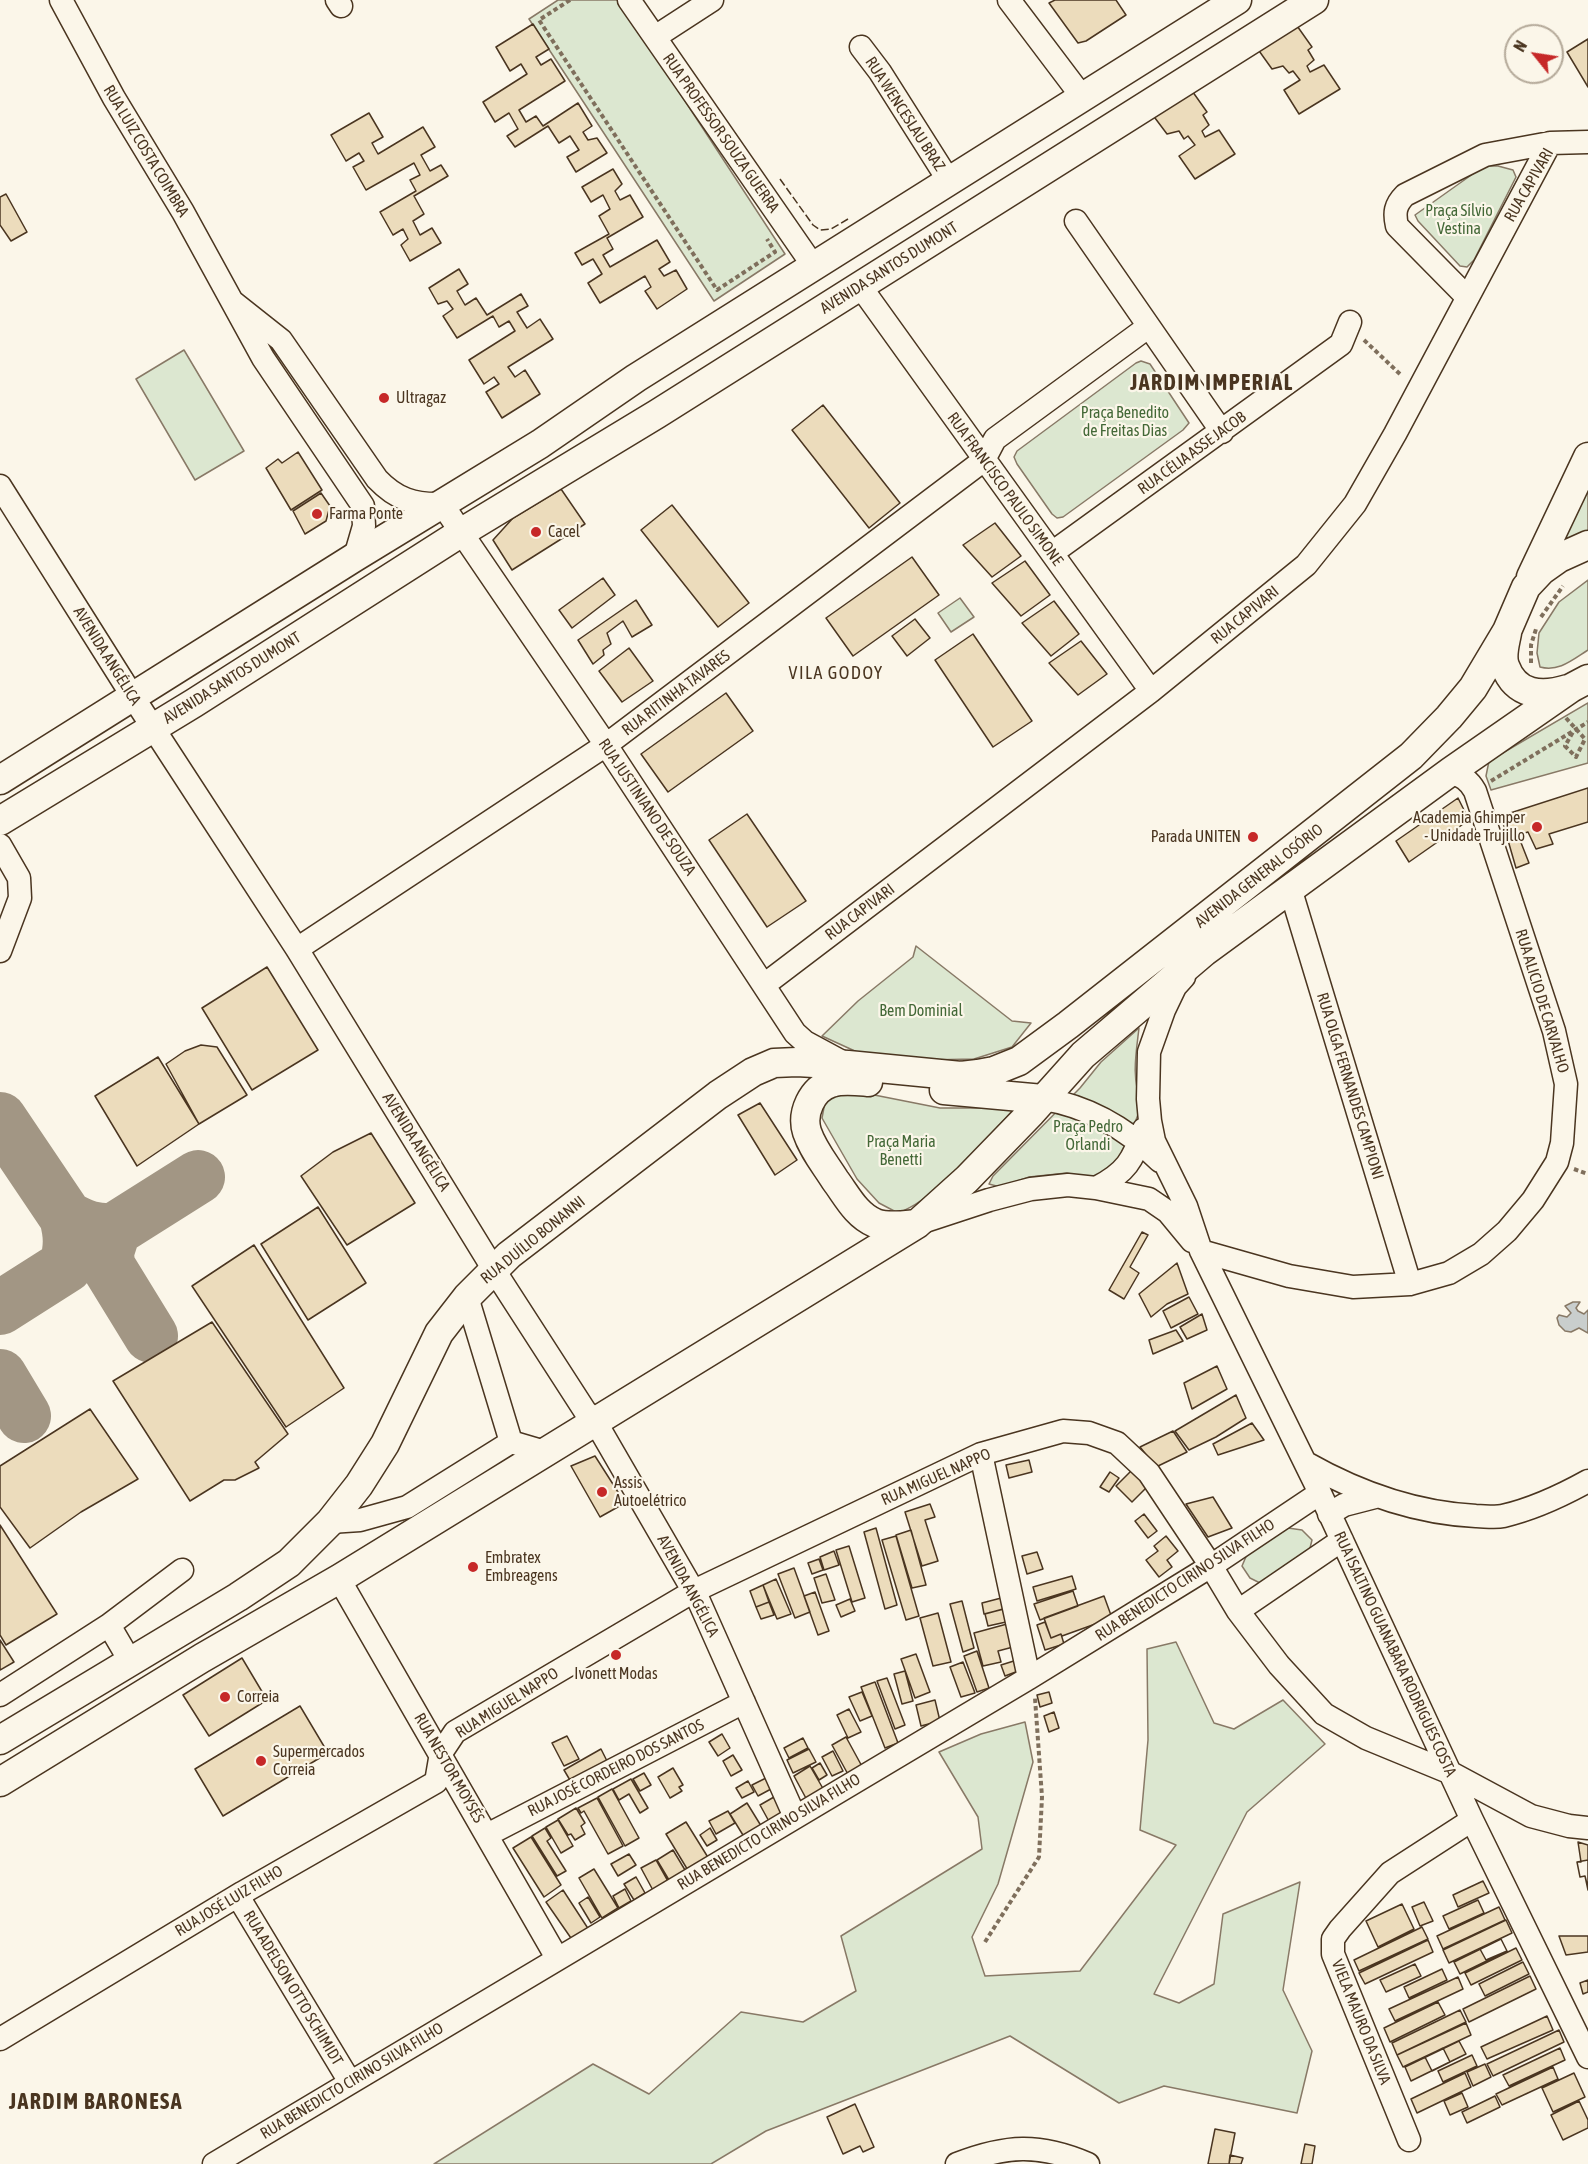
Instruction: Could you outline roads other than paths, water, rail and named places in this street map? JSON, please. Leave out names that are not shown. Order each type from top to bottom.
[{"type":"main road","points":[[0,780],[540,444],[636,378],[1237,0]]},
{"type":"main road","name":"AVENIDA SANTOS DUMONT","points":[[0,821],[194,703],[462,532],[657,414],[1314,0]]},
{"type":"main road","points":[[1526,587],[1588,457]]},
{"type":"main road","name":"AVENIDA GENERAL OSÓRIO","points":[[848,1065],[961,1076],[994,1071],[1019,1061],[1375,786],[1410,756],[1449,717],[1473,688],[1507,631],[1526,587],[1542,570],[1559,558],[1588,545]]},
{"type":"main road","points":[[1507,631],[1503,653],[1504,666],[1513,680],[1525,690],[1539,695],[1551,695],[1579,684]]},
{"type":"main road","name":"AVENIDA GENERAL OSÓRIO","points":[[0,1782],[202,1658],[339,1579],[917,1224],[966,1179],[1083,1055],[1204,952],[1450,771],[1579,684]]},
{"type":"main road","name":"RUA DUÍLIO BONANNI","points":[[0,1740],[238,1597],[289,1563],[330,1522],[359,1485],[385,1444],[439,1333],[466,1297],[509,1255],[690,1117],[753,1072],[774,1063],[848,1065]]},
{"type":"main road","points":[[848,1065],[907,1086],[961,1076]]},
{"type":"main road","points":[[917,1224],[877,1224],[859,1213],[815,1150],[806,1130],[805,1116],[810,1102],[819,1090],[831,1083],[854,1081],[1043,1099]]},
{"type":"street","name":"RUA LUIZ COSTA COIMBRA","points":[[61,0],[114,98],[183,212],[261,353],[363,506],[364,526],[355,557]]},
{"type":"street","name":"RUA PROFESSOR SOUZA GUERRA","points":[[629,0],[814,267]]},
{"type":"street","points":[[655,37],[712,0]]},
{"type":"street","points":[[1009,0],[1083,98]]},
{"type":"street","name":"RUA WENCESLAU BRAZ","points":[[861,47],[880,72],[949,181]]},
{"type":"street","name":"RUA CAPIVARI","points":[[764,985],[1151,691],[1306,565],[1355,504],[1418,393],[1550,143],[1588,142]]},
{"type":"street","points":[[1467,297],[1396,226],[1395,210],[1398,202],[1405,195],[1485,155],[1550,143]]},
{"type":"street","points":[[1076,221],[1222,432]]},
{"type":"street","name":"RUA FRANCISCO PAULO SIMONE","points":[[860,286],[1151,691]]},
{"type":"street","name":"RUA LUIZ COSTA COIMBRA","points":[[233,302],[281,340],[385,488],[413,503],[442,504]]},
{"type":"street","name":"RUA CÉLIA ASSE JACOB","points":[[1052,553],[1341,344],[1350,322]]},
{"type":"street","name":"RUA RITINHA TAVARES","points":[[297,949],[606,745],[984,460],[995,439],[1148,327]]},
{"type":"street","points":[[261,353],[261,343],[267,336],[275,336],[281,340]]},
{"type":"street","name":"AVENIDA ANGÉLICA","points":[[0,486],[133,697],[297,949],[494,1270],[585,1412],[596,1421],[694,1591],[795,1816]]},
{"type":"street","points":[[442,504],[462,532]]},
{"type":"street","name":"RUA JUSTINIANO DE SOUZA","points":[[462,532],[606,745],[795,1033],[805,1042],[848,1065]]},
{"type":"street","name":"RUA ALICIO DE CARVALHO","points":[[1201,1251],[1289,1275],[1353,1287],[1410,1284],[1449,1273],[1481,1254],[1507,1231],[1533,1200],[1557,1162],[1562,1143],[1566,1084],[1554,1031],[1475,791],[1470,783],[1450,771]]},
{"type":"street","points":[[0,845],[19,878],[20,898],[0,951]]},
{"type":"street","name":"RUA OLGA FERNANDES CAMPIONI","points":[[1290,888],[1410,1284]]},
{"type":"street","name":"RUA ISALTINO GUANABARA RODRIGUES COSTA","points":[[1204,952],[1175,987],[1164,1010],[1149,1053],[1148,1099],[1154,1141],[1186,1206],[1201,1251],[1320,1493],[1472,1821],[1588,2057]]},
{"type":"street","name":"RUA ISALTINO GUANABARA RODRIGUES COSTA","points":[[1043,1099],[1064,1102],[1087,1111],[1139,1141],[1170,1170]]},
{"type":"street","points":[[1096,1188],[1116,1178],[1132,1158],[1145,1126],[1148,1099]]},
{"type":"street","name":"RUA ISALTINO GUANABARA RODRIGUES COSTA","points":[[917,1224],[988,1200],[1031,1189],[1068,1185],[1096,1188],[1149,1199],[1168,1212],[1201,1251]]},
{"type":"street","points":[[466,1297],[511,1442]]},
{"type":"street","name":"RUA MIGUEL NAPPO","points":[[441,1753],[455,1732],[694,1591],[981,1454],[1063,1431],[1089,1433],[1117,1443],[1149,1473],[1238,1611],[1279,1665],[1324,1714],[1366,1738],[1450,1773],[1531,1816],[1569,1826],[1588,1828]]},
{"type":"street","points":[[330,1522],[360,1520],[406,1507],[511,1442],[545,1452]]},
{"type":"street","points":[[981,1454],[1029,1678]]},
{"type":"street","points":[[1306,1464],[1375,1497],[1418,1509],[1463,1515],[1501,1517],[1557,1498],[1588,1481]]},
{"type":"street","name":"RUA BENEDICTO CIRINO SILVA FILHO","points":[[214,2164],[1029,1678],[1211,1566],[1320,1493]]},
{"type":"street","points":[[1329,1514],[1344,1505],[1375,1497]]},
{"type":"street","points":[[392,1546],[406,1507]]},
{"type":"street","points":[[1238,1611],[1342,1540]]},
{"type":"street","points":[[0,1695],[109,1625],[182,1570]]},
{"type":"street","name":"RUA NESTOR MOYSÉS","points":[[339,1579],[557,1958]]},
{"type":"street","points":[[109,1625],[130,1661]]},
{"type":"street","name":"RUA JOSÉ CORDEIRO DOS SANTOS","points":[[487,1835],[744,1702]]},
{"type":"street","name":"RUA JOSÉ LUIZ FILHO","points":[[0,2039],[242,1893],[436,1782],[441,1753]]},
{"type":"street","name":"VIELA MAURO DA SILVA","points":[[1409,2140],[1333,1954],[1333,1939],[1390,1873],[1472,1821]]},
{"type":"street","name":"RUA ADELSON OTTO SCHIMIDT","points":[[242,1893],[242,1903],[350,2082]]},
{"type":"street","points":[[957,2164],[1003,2149],[1044,2149],[1088,2164]]},
{"type":"place","name":"Ultragaz","points":[[384,398]]},
{"type":"place","name":"Farma Ponte","points":[[317,514]]},
{"type":"place","name":"Cacel","points":[[536,532]]},
{"type":"place","name":"Academia Ghimper - Unidade Trujillo","points":[[1537,827]]},
{"type":"place","name":"Parada UNITEN","points":[[1253,837]]},
{"type":"place","name":"Assis Autoelétrico","points":[[602,1492]]},
{"type":"place","name":"Embratex Embreagens","points":[[473,1567]]},
{"type":"place","name":"Ivonett Modas","points":[[616,1655]]},
{"type":"place","name":"Correia","points":[[225,1697]]},
{"type":"place","name":"Supermercados Correia","points":[[261,1761]]},
{"type":"district","name":"JARDIM IMPERIAL","points":[[1212,383]]},
{"type":"district","name":"VILA GODOY","points":[[836,673]]},
{"type":"district","name":"JARDIM BARONESA","points":[[96,2102]]},
{"type":"park label","name":"Praça Sílvio Vestina","points":[[1459,220]]},
{"type":"park label","name":"Praça Benedito de Freitas Dias","points":[[1125,422]]},
{"type":"park label","name":"Bem Dominial","points":[[921,1011]]},
{"type":"park label","name":"Praça Pedro Orlandi","points":[[1088,1136]]},
{"type":"park label","name":"Praça Maria Benetti","points":[[901,1151]]}]
